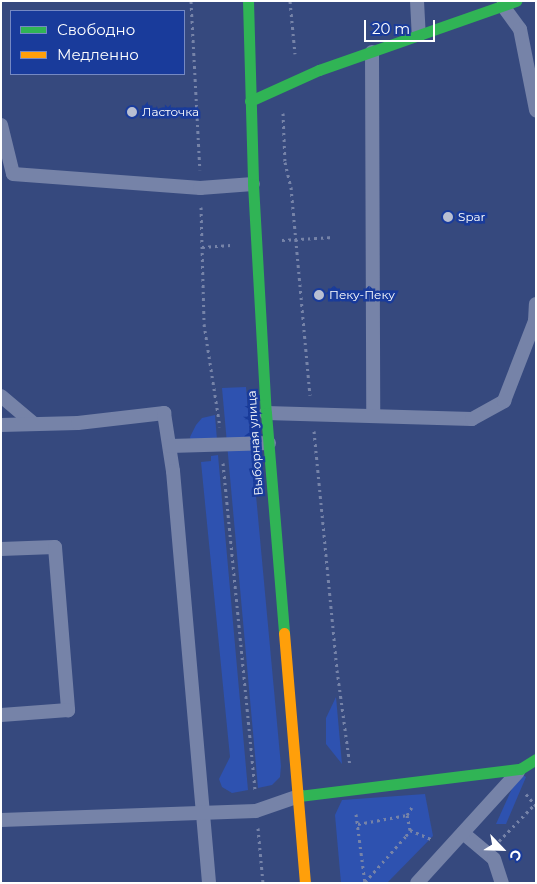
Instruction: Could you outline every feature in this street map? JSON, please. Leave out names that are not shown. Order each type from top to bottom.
[{"type":"main road","name":"Выборная улица","points":[[248,1],[253,184],[266,413],[305,883]]},
{"type":"main road","points":[[250,101],[297,80],[509,3]]},
{"type":"main road","points":[[299,796],[520,769],[536,759]]},
{"type":"lane","points":[[417,1],[420,35]]},
{"type":"lane","points":[[509,3],[520,29],[536,110]]},
{"type":"lane","points":[[372,52],[373,414]]},
{"type":"lane","points":[[1,125],[14,174],[200,188],[253,184]]},
{"type":"lane","points":[[266,413],[373,414],[472,419],[504,401],[535,321],[536,304]]},
{"type":"lane","points":[[1,396],[34,423]]},
{"type":"lane","points":[[1,425],[78,423],[164,413],[170,446],[205,814],[209,883]]},
{"type":"lane","points":[[170,446],[268,443]]},
{"type":"lane","points":[[1,550],[55,547],[68,710],[1,715]]},
{"type":"lane","points":[[418,883],[520,769]]},
{"type":"lane","points":[[1,820],[256,811],[299,796]]},
{"type":"lane","points":[[463,833],[494,859],[502,883]]},
{"type":"path","points":[[290,1],[297,80]]},
{"type":"path","points":[[282,87],[285,162],[295,239],[337,670],[365,883]]},
{"type":"path","points":[[282,240],[334,237]]},
{"type":"path","points":[[202,247],[232,245]]},
{"type":"path","points":[[218,407],[263,883]]},
{"type":"path","points":[[487,853],[534,806]]},
{"type":"path","points":[[365,883],[410,830],[407,815]]},
{"type":"shaded area","points":[[246,387],[281,766],[280,777],[272,785],[258,788],[222,388]]},
{"type":"shaded area","points":[[215,415],[217,440],[191,443],[190,437],[202,418]]},
{"type":"shaded area","points":[[218,455],[248,790],[232,793],[222,787],[219,779],[230,757],[201,462],[211,461],[211,456]]},
{"type":"shaded area","points":[[336,697],[342,764],[326,744],[326,718]]},
{"type":"shaded area","points":[[519,773],[526,777],[506,824],[496,824]]},
{"type":"shaded area","points":[[425,794],[433,836],[387,883],[341,883],[335,815],[342,800]]},
{"type":"traffic: fast","points":[[248,1],[253,184],[266,413],[284,633]]},
{"type":"traffic: fast","points":[[250,101],[319,70],[516,1]]},
{"type":"traffic: fast","points":[[299,796],[520,769],[536,759]]},
{"type":"traffic: slow","points":[[284,633],[305,883]]},
{"type":"place","name":"Ласточка","points":[[132,112]]},
{"type":"place","name":"Spar","points":[[448,217]]},
{"type":"place","name":"Пеку-Пеку","points":[[319,295]]}]
